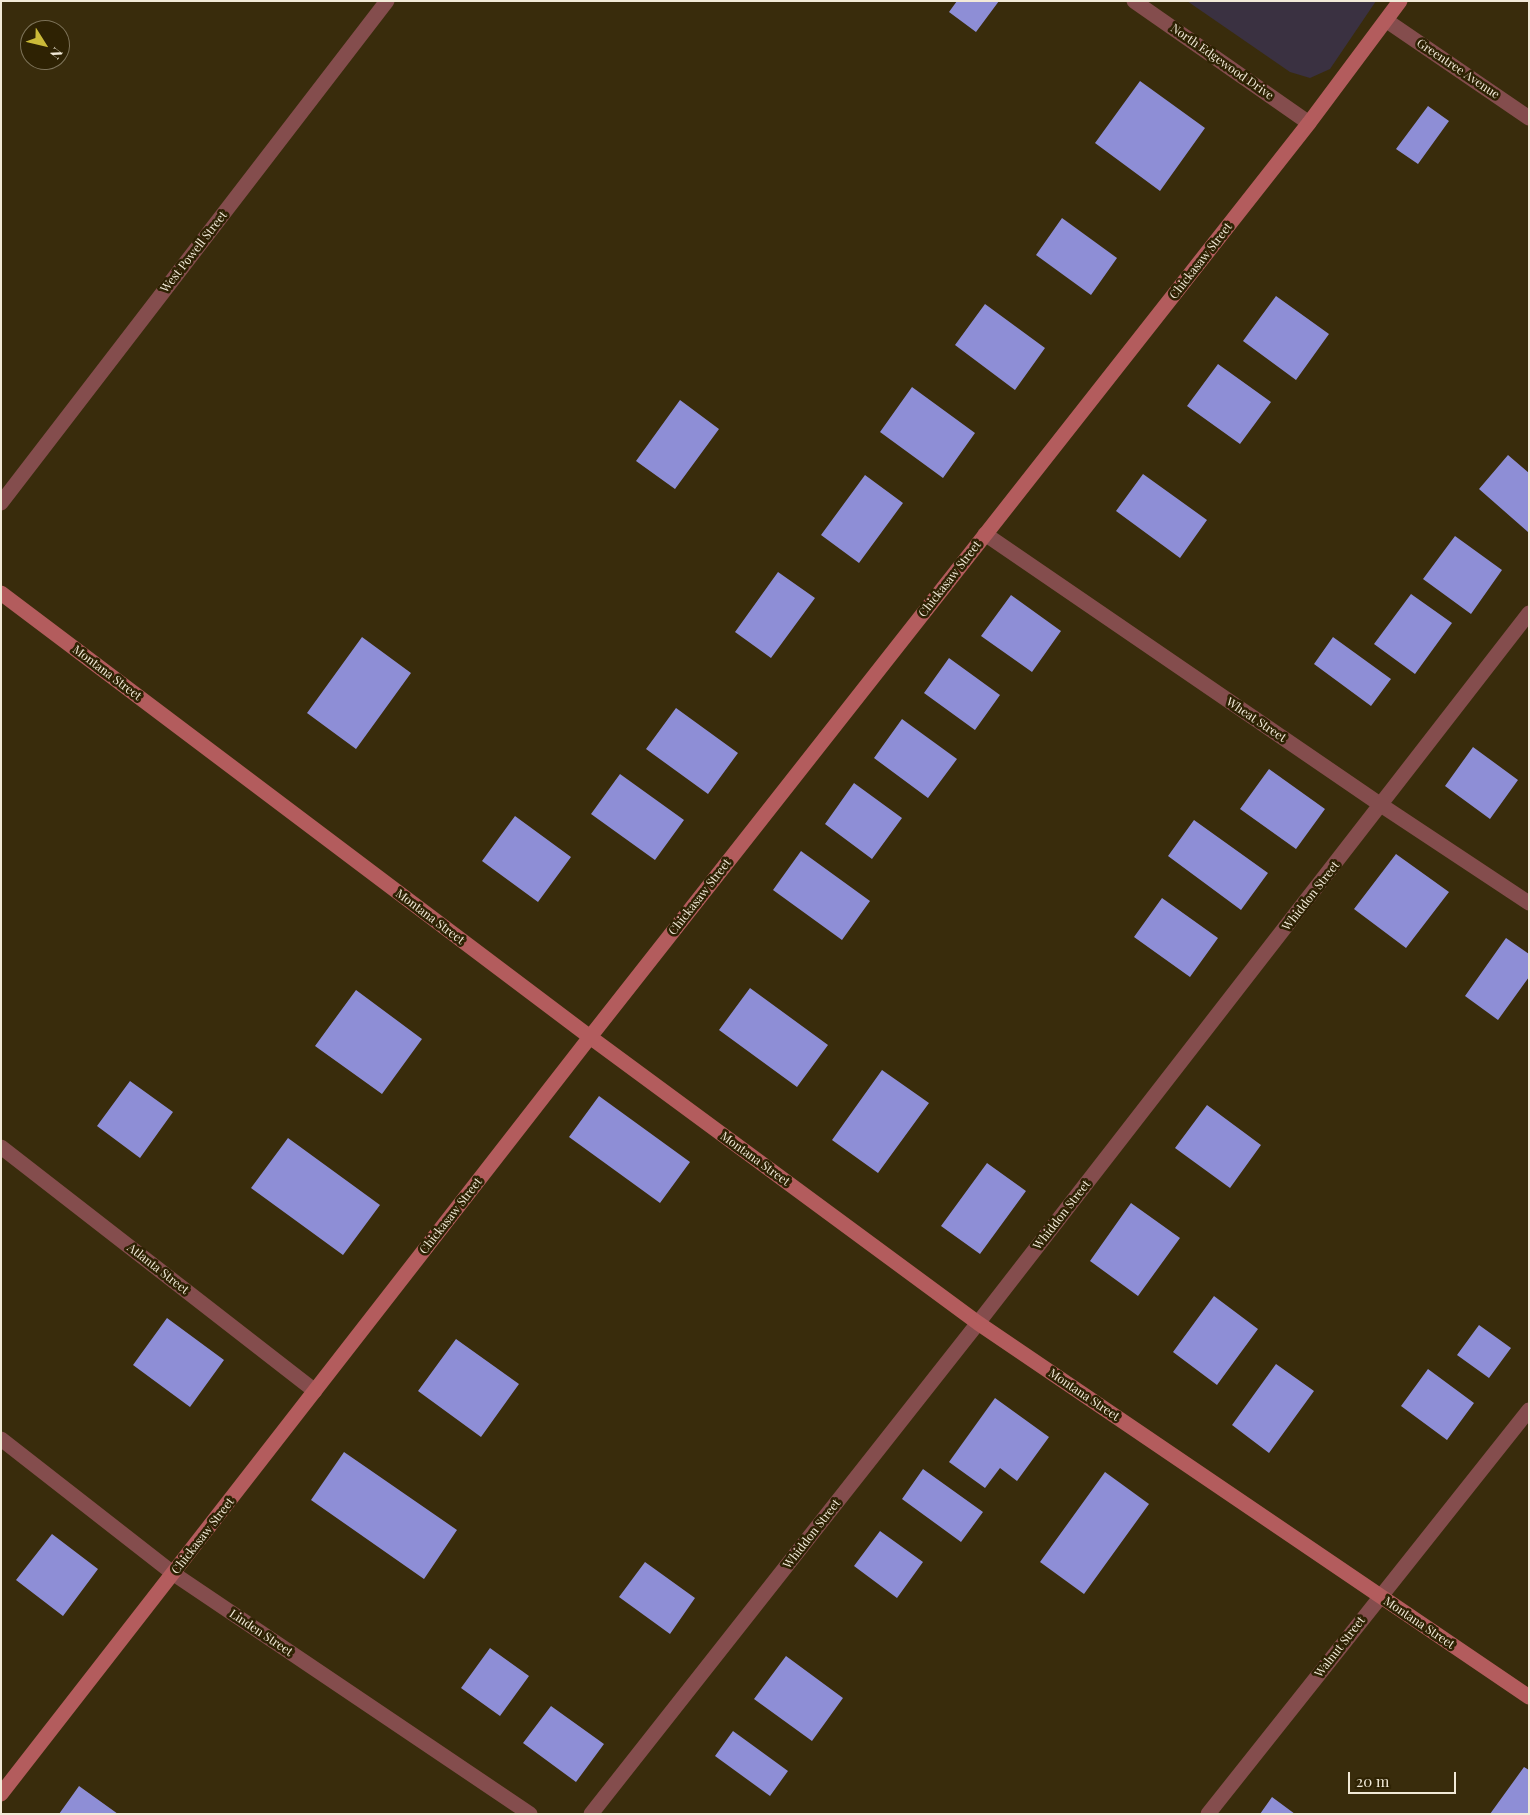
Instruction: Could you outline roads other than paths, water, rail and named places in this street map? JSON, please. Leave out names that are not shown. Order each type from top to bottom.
[{"type":"street","name":"West Powell Street","points":[[1,503],[387,1]]},
{"type":"street","name":"North Edgewood Drive","points":[[1134,1],[1310,123]]},
{"type":"street","name":"Chickasaw Street","points":[[1,1794],[590,1037],[1310,123],[1400,1]]},
{"type":"street","name":"Greentree Avenue","points":[[1387,21],[1529,118]]},
{"type":"street","name":"Wheat Street","points":[[985,534],[1381,805],[1529,903]]},
{"type":"street","name":"Montana Street","points":[[1,593],[590,1037],[978,1324],[1529,1697]]},
{"type":"street","name":"Whiddon Street","points":[[590,1814],[978,1324],[1529,613]]},
{"type":"street","name":"Atlanta Street","points":[[1,1147],[315,1391]]},
{"type":"street","name":"Walnut Street","points":[[1208,1814],[1379,1596],[1529,1410]]},
{"type":"street","name":"Linden Street","points":[[1,1439],[174,1574],[530,1814]]}]
